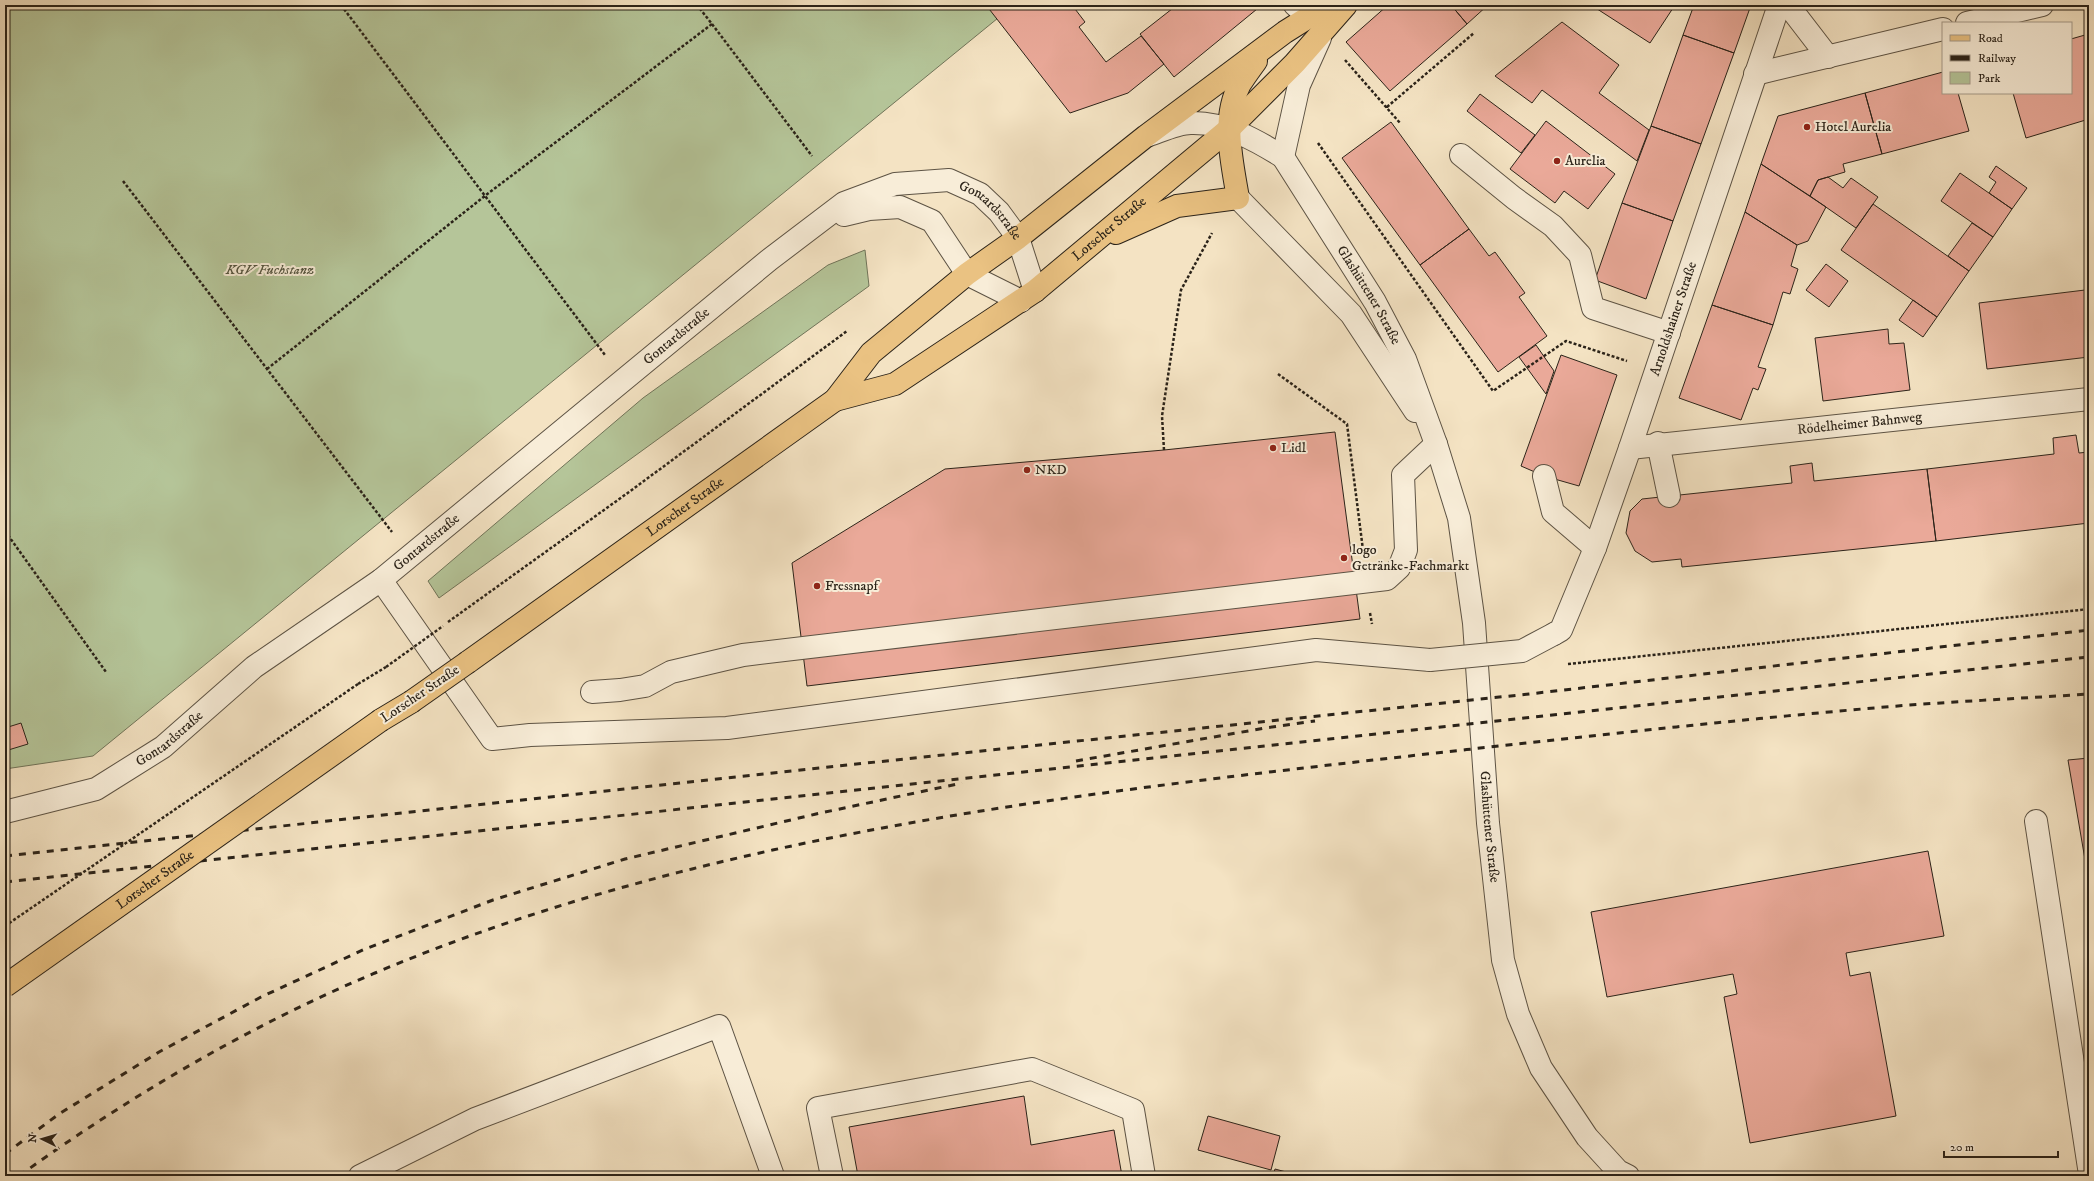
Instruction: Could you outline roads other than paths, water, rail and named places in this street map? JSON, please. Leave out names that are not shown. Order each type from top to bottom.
[{"type":"main road","name":"Lorscher Straße","points":[[5,986],[381,720],[411,702],[468,662],[835,400],[870,353],[967,274],[1018,238],[1146,136],[1264,48],[1301,11],[1328,5]]},
{"type":"main road","name":"Lorscher Straße","points":[[835,400],[895,384],[1028,296],[1229,129],[1321,34],[1346,5]]},
{"type":"main road","points":[[1093,243],[1177,206],[1238,198],[1229,129],[1232,109],[1240,85],[1264,48]]},
{"type":"street","name":"Arnoldshainer Straße","points":[[381,580],[492,739],[530,735],[727,728],[1316,650],[1376,654],[1430,660],[1522,651],[1558,632],[1595,548],[1779,5]]},
{"type":"street","points":[[1788,5],[1828,57]]},
{"type":"street","points":[[1971,22],[2042,5]]},
{"type":"street","points":[[1755,74],[1942,29]]},
{"type":"street","points":[[1283,157],[1298,85],[1321,34]]},
{"type":"street","name":"Glashüttener Straße","points":[[1146,136],[1190,123],[1229,129],[1264,145],[1283,157],[1375,302],[1404,359],[1436,444],[1459,518],[1474,623],[1488,823],[1503,960],[1518,1014],[1541,1068],[1588,1138],[1620,1174]]},
{"type":"street","points":[[1461,155],[1514,198],[1553,226],[1580,255],[1593,308],[1669,333]]},
{"type":"street","name":"Gontardstraße","points":[[5,812],[96,789],[163,747],[254,667],[381,580],[769,260],[844,203],[895,184],[949,180],[980,194],[999,212],[1018,238],[1028,296],[967,274],[932,221],[900,207],[869,209],[820,222]]},
{"type":"street","name":"Glashüttener Straße","points":[[1238,198],[1351,314],[1436,444]]},
{"type":"street","name":"Rödelheimer Bahnweg","points":[[1630,448],[1658,443],[2089,399]]},
{"type":"street","points":[[1658,443],[1669,496]]},
{"type":"street","points":[[592,692],[645,686],[671,672],[743,655],[1386,579],[1399,568],[1406,550],[1403,475],[1436,444]]},
{"type":"street","points":[[1544,476],[1553,512],[1595,548]]},
{"type":"street","points":[[2036,821],[2089,1168]]},
{"type":"street","points":[[360,1176],[475,1119],[719,1026],[773,1176]]},
{"type":"street","points":[[832,1176],[818,1108],[1032,1069],[1133,1110],[1144,1176]]},
{"type":"railway","points":[[5,856],[809,769],[1529,694],[2089,630]]},
{"type":"railway","points":[[5,882],[2089,657]]},
{"type":"railway","points":[[19,1176],[61,1146],[191,1064],[282,1016],[375,973],[493,928],[613,890],[735,859],[858,833],[982,811],[1231,777],[1672,727],[1919,704],[2089,694]]},
{"type":"railway","points":[[1076,761],[1265,728],[1315,721]]},
{"type":"railway","points":[[5,1154],[59,1114],[159,1052],[261,997],[365,949],[493,900],[625,859],[816,814],[962,783]]},
{"type":"place","name":"Hotel Aurelia","points":[[1807,127]]},
{"type":"place","name":"Aurelia","points":[[1557,161]]},
{"type":"place","name":"Lidl","points":[[1273,448]]},
{"type":"place","name":"NKD","points":[[1027,470]]},
{"type":"place","name":"logo Getränke-Fachmarkt","points":[[1344,558]]},
{"type":"place","name":"Fressnapf","points":[[817,586]]},
{"type":"park label","name":"KGV Fuchstanz","points":[[270,270]]}]
